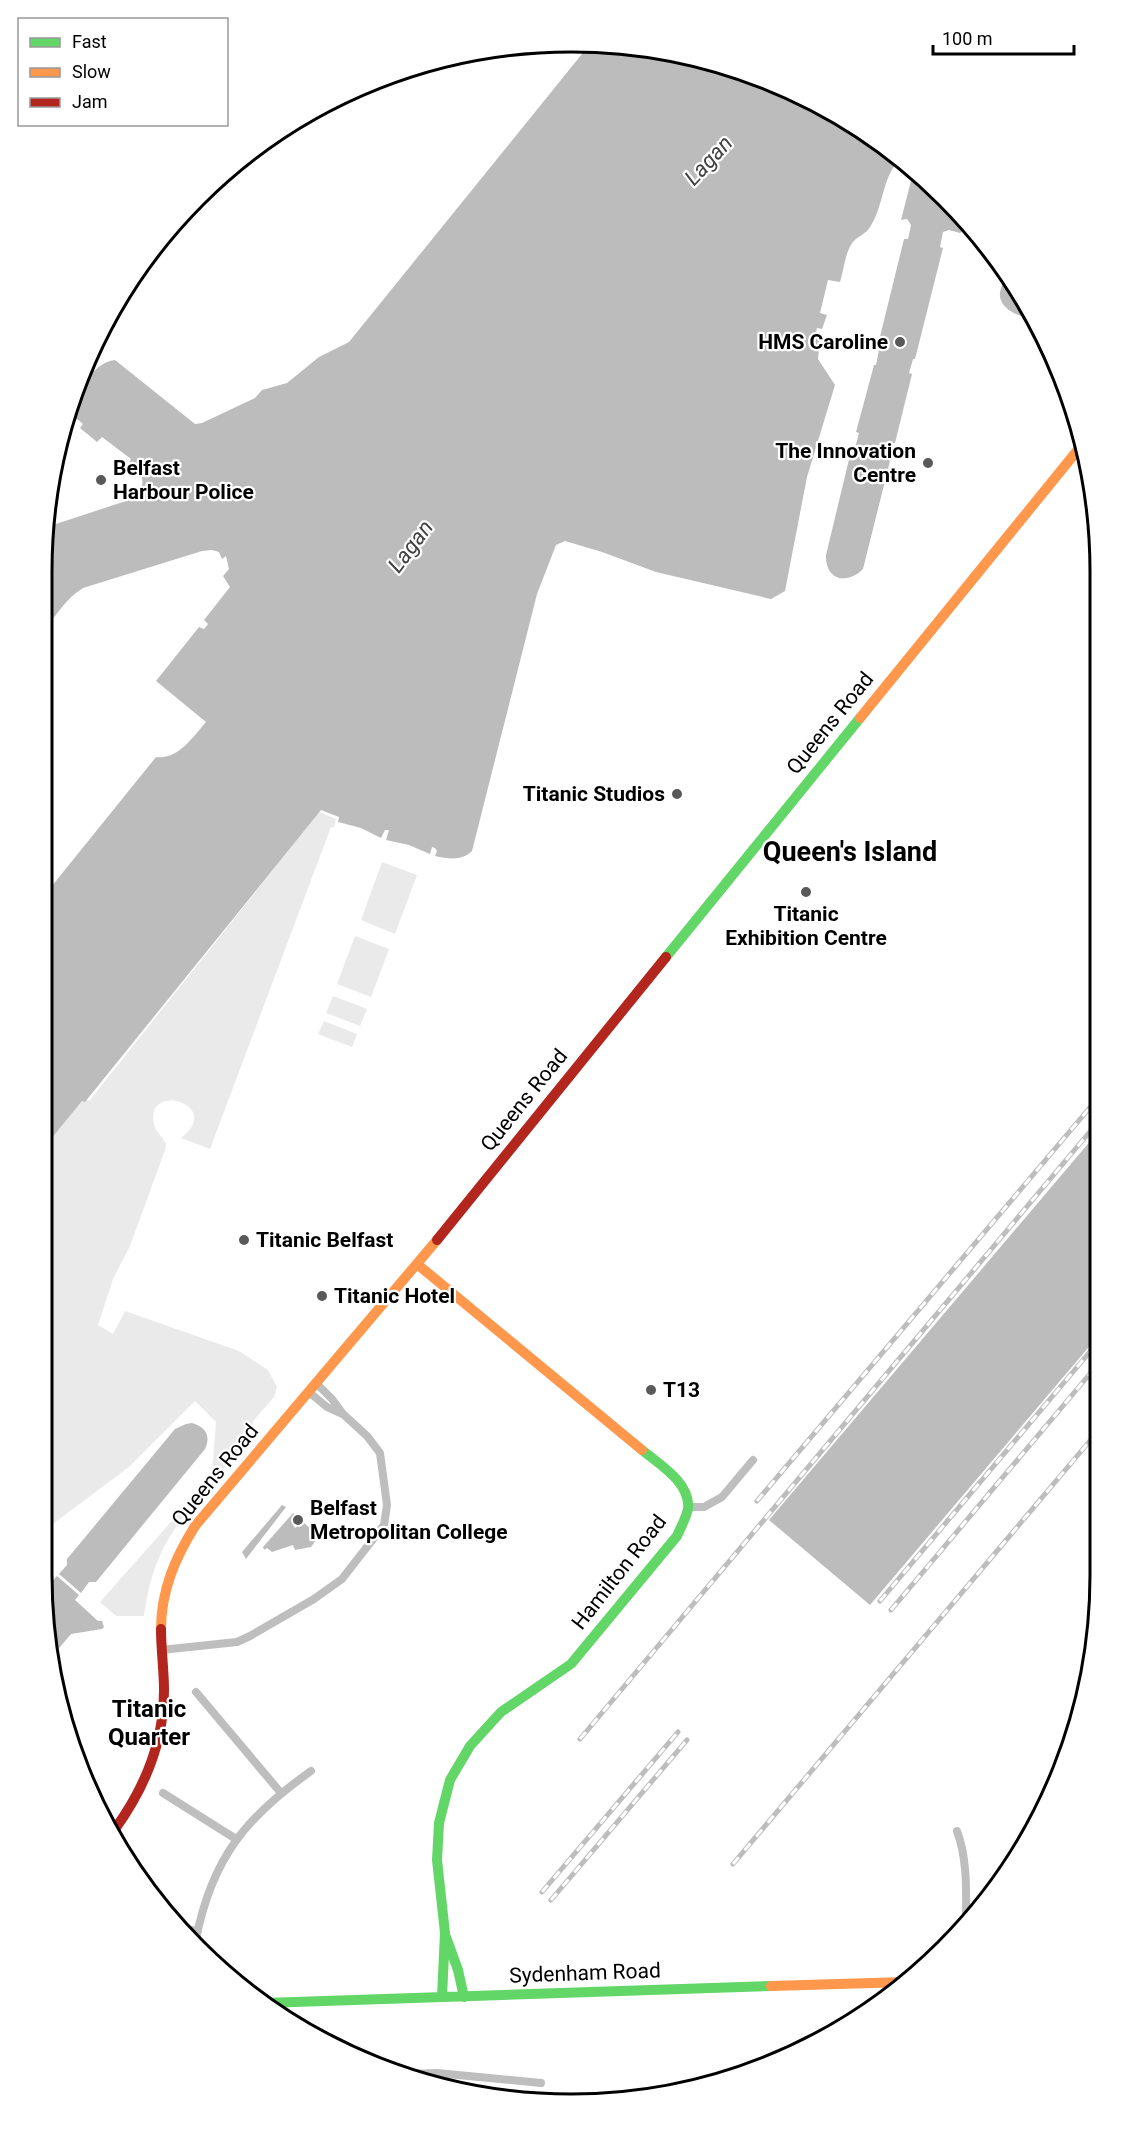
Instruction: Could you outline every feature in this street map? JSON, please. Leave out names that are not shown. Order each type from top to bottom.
[{"type":"street","name":"Queens Road","points":[[118,1826],[128,1813],[145,1779],[158,1742],[164,1696],[161,1612],[164,1594],[171,1569],[195,1526],[417,1264],[1077,452]]},
{"type":"street","name":"Hamilton Road","points":[[417,1264],[675,1477],[687,1493],[688,1507],[687,1515],[677,1536],[571,1664],[501,1712],[470,1746],[450,1780],[439,1823],[437,1860],[445,1933],[442,1997]]},
{"type":"street","points":[[161,1650],[237,1642],[314,1599],[342,1579],[384,1525],[386,1516],[380,1453],[367,1436],[343,1414],[317,1384]]},
{"type":"street","points":[[310,1393],[327,1407],[343,1414]]},
{"type":"street","points":[[688,1507],[704,1507],[722,1497],[753,1460]]},
{"type":"street","points":[[196,1692],[280,1793]]},
{"type":"street","points":[[197,1933],[213,1883],[236,1839],[280,1793],[311,1771]]},
{"type":"street","points":[[163,1793],[236,1839]]},
{"type":"street","points":[[957,1831],[963,1847],[965,1863],[966,1912]]},
{"type":"street","name":"Hamilton Road","points":[[445,1933],[458,1970],[464,1997]]},
{"type":"street","name":"Sydenham Road","points":[[278,2003],[892,1982]]},
{"type":"street","points":[[428,2073],[541,2083]]},
{"type":"shaded area","points":[[319,812],[336,819],[334,827],[331,827],[210,1149],[181,1138],[192,1126],[194,1115],[189,1107],[180,1102],[170,1101],[160,1103],[154,1111],[154,1124],[166,1144],[165,1150],[130,1246],[113,1279],[98,1325],[113,1334],[125,1311],[239,1351],[268,1370],[277,1387],[274,1397],[254,1420],[247,1439],[216,1478],[212,1474],[216,1422],[195,1401],[129,1467],[52,1525],[52,1138],[82,1101],[90,1100]]},
{"type":"shaded area","points":[[382,862],[417,875],[395,934],[361,920]]},
{"type":"shaded area","points":[[355,936],[389,949],[371,997],[337,984]]},
{"type":"shaded area","points":[[333,996],[367,1009],[360,1026],[326,1013]]},
{"type":"shaded area","points":[[324,1021],[357,1034],[352,1047],[318,1034]]},
{"type":"shaded area","points":[[194,1496],[198,1499],[176,1527],[161,1553],[151,1581],[144,1616],[116,1616],[100,1602]]},
{"type":"water","name":"Lagan","points":[[583,53],[673,62],[738,80],[801,106],[831,122],[894,166],[875,219],[850,246],[840,282],[828,280],[820,313],[827,315],[822,329],[817,328],[815,337],[820,339],[818,359],[835,385],[807,477],[785,591],[771,599],[656,572],[565,541],[556,545],[537,594],[472,851],[460,858],[435,856],[437,851],[435,848],[432,847],[430,854],[409,845],[386,840],[389,830],[385,830],[381,838],[361,828],[338,822],[339,817],[321,810],[85,1102],[82,1101],[52,1138],[52,886],[156,757],[164,757],[178,751],[206,722],[156,681],[199,627],[204,629],[208,624],[204,620],[230,587],[223,576],[229,569],[226,556],[222,559],[219,552],[202,551],[83,588],[66,603],[52,621],[55,524],[135,498],[142,484],[141,474],[129,463],[131,459],[102,437],[97,442],[80,428],[83,424],[77,419],[75,421],[80,405],[92,373],[107,362],[115,360],[195,424],[202,423],[255,398],[262,390],[287,383],[319,357],[349,342]]},
{"type":"water","points":[[911,179],[963,231],[960,233],[949,230],[943,232],[940,247],[943,248],[915,359],[913,359],[909,373],[912,374],[895,443],[892,443],[889,456],[891,457],[863,569],[850,577],[838,577],[829,570],[826,555],[852,447],[855,448],[859,433],[856,432],[874,365],[876,365],[879,350],[877,349],[904,239],[908,239],[911,225],[907,219],[901,220]]},
{"type":"water","points":[[1003,283],[1023,316],[1004,306],[1000,292]]},
{"type":"water","points":[[1090,1141],[1090,1346],[870,1605],[769,1520]]},
{"type":"water","points":[[192,1423],[201,1427],[206,1433],[205,1449],[96,1582],[89,1582],[81,1593],[59,1574],[67,1565],[67,1559],[175,1429]]},
{"type":"water","points":[[282,1505],[286,1507],[246,1559],[242,1552]]},
{"type":"water","points":[[293,1513],[300,1519],[293,1525],[295,1528],[303,1522],[311,1529],[315,1526],[322,1532],[311,1547],[295,1550],[293,1545],[272,1552],[267,1548],[264,1550],[263,1547]]},
{"type":"water","points":[[57,1576],[79,1595],[75,1600],[98,1621],[102,1621],[104,1627],[71,1634],[58,1649],[52,1581]]},
{"type":"railway","points":[[757,1501],[1090,1107]]},
{"type":"railway","points":[[580,1739],[1090,1132]]},
{"type":"railway","points":[[880,1601],[1090,1352]]},
{"type":"railway","points":[[891,1610],[1090,1374]]},
{"type":"railway","points":[[733,1864],[1090,1441]]},
{"type":"railway","points":[[542,1892],[678,1732]]},
{"type":"railway","points":[[551,1900],[687,1740]]},
{"type":"traffic: fast","points":[[666,957],[860,718]]},
{"type":"traffic: fast","points":[[442,1997],[445,1933],[437,1860],[439,1823],[450,1780],[470,1746],[501,1712],[571,1664],[677,1536],[685,1519],[688,1500],[672,1475],[642,1450]]},
{"type":"traffic: fast","points":[[446,1937],[458,1970],[464,1997]]},
{"type":"traffic: fast","points":[[278,2003],[771,1986]]},
{"type":"traffic: slow","points":[[860,718],[1077,452]]},
{"type":"traffic: slow","points":[[161,1629],[166,1588],[170,1575],[195,1526],[437,1240]]},
{"type":"traffic: slow","points":[[417,1264],[642,1450]]},
{"type":"traffic: slow","points":[[771,1986],[892,1982]]},
{"type":"traffic: jam","points":[[437,1240],[666,957]]},
{"type":"traffic: jam","points":[[117,1825],[143,1781],[160,1728],[164,1690],[161,1629]]},
{"type":"place","name":"HMS Caroline","points":[[900,342]]},
{"type":"place","name":"The Innovation Centre","points":[[928,463]]},
{"type":"place","name":"Belfast Harbour Police","points":[[101,480]]},
{"type":"place","name":"Titanic Studios","points":[[677,794]]},
{"type":"place","name":"Titanic Exhibition Centre","points":[[806,892]]},
{"type":"place","name":"Titanic Belfast","points":[[244,1240]]},
{"type":"place","name":"Titanic Hotel","points":[[322,1296]]},
{"type":"place","name":"T13","points":[[651,1390]]},
{"type":"place","name":"Belfast Metropolitan College","points":[[298,1520]]},
{"type":"district","name":"Queen's Island","points":[[850,852]]},
{"type":"district","name":"Titanic Quarter","points":[[149,1723]]}]
